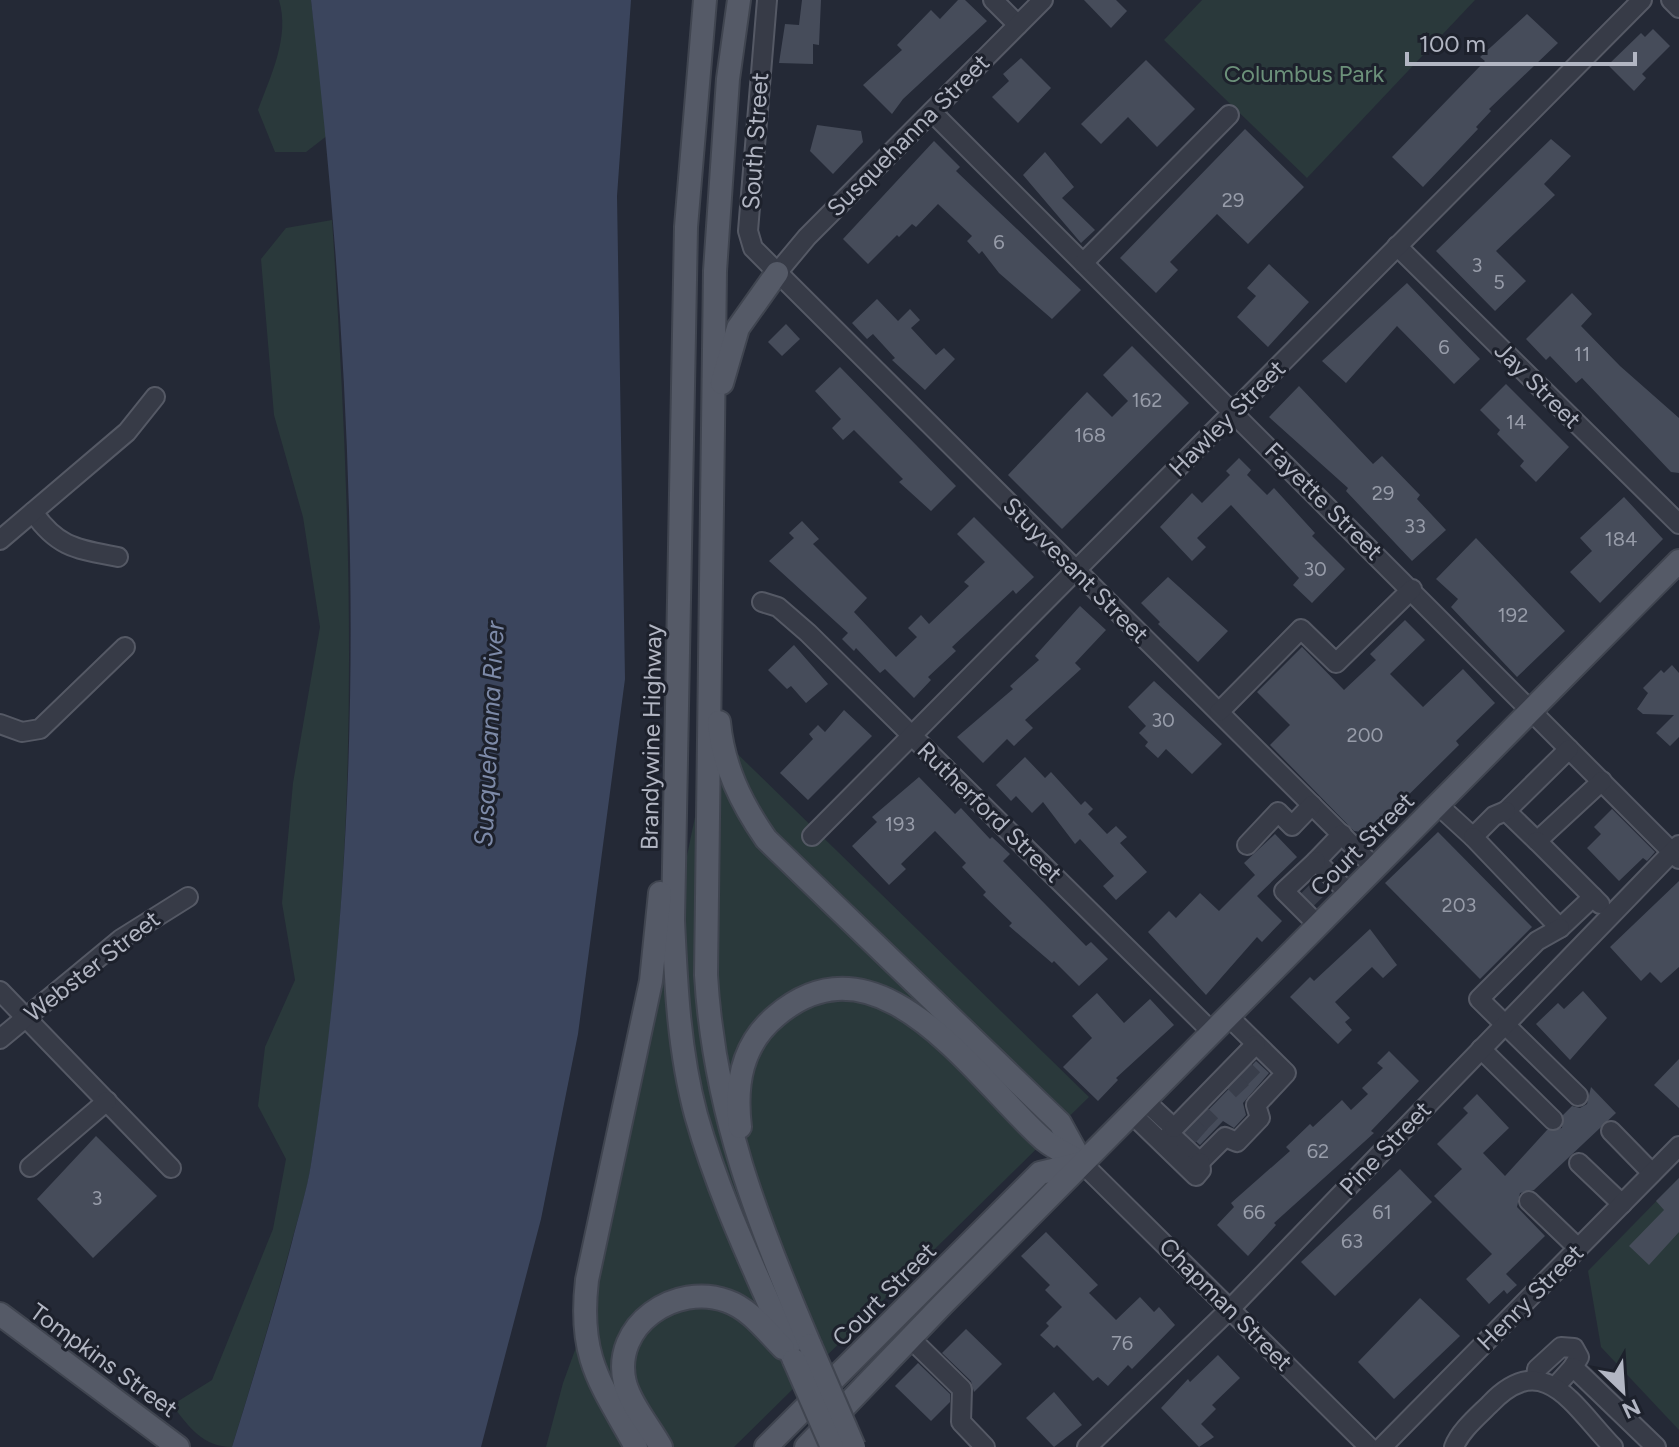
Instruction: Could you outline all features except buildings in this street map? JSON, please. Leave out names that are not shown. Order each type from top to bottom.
[{"type":"main road","points":[[694,116],[699,0]]},
{"type":"main road","name":"Brandywine Highway","points":[[705,0],[686,227],[673,920],[677,1003],[690,1089],[721,1193],[854,1447]]},
{"type":"main road","name":"Brandywine Highway","points":[[739,0],[719,188],[705,905],[709,1016],[728,1125],[746,1189],[772,1255],[832,1447]]},
{"type":"main road","points":[[712,464],[722,387],[732,343],[747,312],[777,273]]},
{"type":"main road","name":"Court Street","points":[[806,1447],[1082,1163],[1679,561]]},
{"type":"main road","points":[[709,611],[721,746],[749,815],[766,839],[814,887],[1060,1123],[1082,1163]]},
{"type":"main road","points":[[636,1447],[595,1373],[583,1334],[583,1311],[651,981],[663,850],[677,749]]},
{"type":"main road","points":[[772,1255],[743,1149],[738,1111],[739,1078],[749,1050],[766,1025],[785,1009],[816,994],[857,990],[903,1007],[998,1090],[1046,1141],[1082,1163]]},
{"type":"main road","name":"Court Street","points":[[766,1447],[1040,1173],[1082,1163]]},
{"type":"main road","points":[[661,1447],[625,1385],[623,1363],[633,1333],[650,1313],[691,1296],[731,1302],[802,1352]]},
{"type":"main road","name":"Tompkins Street","points":[[0,1314],[178,1447]]},
{"type":"street","name":"South Street","points":[[767,0],[748,231],[753,248],[777,273]]},
{"type":"street","points":[[993,0],[1018,25]]},
{"type":"street","name":"Susquehanna Street","points":[[777,273],[1043,0]]},
{"type":"street","name":"Hawley Street","points":[[812,836],[1642,0]]},
{"type":"street","points":[[1671,0],[1679,8]]},
{"type":"street","name":"Fayette Street","points":[[932,112],[1569,749],[1677,852]]},
{"type":"street","points":[[1083,263],[1229,115]]},
{"type":"street","name":"Jay Street","points":[[1397,246],[1679,524]]},
{"type":"street","name":"Stuyvesant Street","points":[[777,273],[1375,868]]},
{"type":"street","points":[[0,540],[127,432],[155,397]]},
{"type":"street","points":[[33,512],[45,529],[68,548],[118,557]]},
{"type":"street","points":[[1219,712],[1301,629],[1336,663],[1412,589]]},
{"type":"street","name":"Rutherford Street","points":[[762,602],[778,607],[798,624],[910,734],[1220,1024],[1256,1044],[1286,1073],[1258,1095],[1260,1118],[1237,1142],[1215,1138],[1200,1162]]},
{"type":"street","points":[[0,724],[22,732],[40,729],[125,647]]},
{"type":"street","points":[[1473,837],[1494,816],[1506,811],[1569,749]]},
{"type":"street","points":[[1537,841],[1602,781]]},
{"type":"street","points":[[1247,845],[1278,812],[1292,826],[1312,805]]},
{"type":"street","points":[[1438,805],[1473,837],[1555,930],[1572,955]]},
{"type":"street","points":[[1506,811],[1611,915]]},
{"type":"street","points":[[1318,925],[1302,904],[1284,891],[1342,834]]},
{"type":"street","name":"Pine Street","points":[[1087,1447],[1230,1309],[1504,1024],[1677,852]]},
{"type":"street","points":[[1316,861],[1326,880],[1349,893]]},
{"type":"street","name":"Webster Street","points":[[0,1039],[121,939],[188,897]]},
{"type":"street","points":[[1578,1096],[1479,999],[1537,941],[1555,930],[1593,897]]},
{"type":"street","points":[[0,991],[171,1168]]},
{"type":"street","points":[[1138,1107],[1196,1176],[1201,1170],[1200,1162],[1170,1134],[1256,1044]]},
{"type":"street","points":[[1481,1049],[1553,1120]]},
{"type":"street","points":[[30,1167],[107,1101]]},
{"type":"street","points":[[1138,1107],[1188,1118]]},
{"type":"street","points":[[1611,1131],[1652,1173]]},
{"type":"street","name":"Henry Street","points":[[1382,1447],[1679,1146]]},
{"type":"street","name":"Chapman Street","points":[[1082,1163],[1369,1447]]},
{"type":"street","points":[[1579,1163],[1622,1204]]},
{"type":"street","points":[[1529,1201],[1578,1248]]},
{"type":"street","points":[[910,1338],[962,1389],[961,1422],[985,1447]]},
{"type":"street","points":[[1536,1378],[1537,1369],[1561,1347],[1574,1348],[1579,1357],[1555,1387]]},
{"type":"street","points":[[1573,1367],[1656,1447]]},
{"type":"street","points":[[1454,1447],[1504,1390],[1516,1382],[1536,1378],[1555,1387],[1613,1447]]},
{"type":"green space","points":[[279,0],[311,0],[328,135],[306,152],[275,152],[258,110],[281,42]]},
{"type":"green space","name":"Columbus Park","points":[[1202,0],[1475,0],[1307,178],[1164,40]]},
{"type":"green space","points":[[332,220],[348,575],[346,812],[339,930],[328,1047],[309,1175],[232,1447],[205,1440],[172,1405],[212,1380],[273,1229],[286,1159],[258,1106],[265,1047],[295,980],[282,903],[293,783],[320,627],[303,517],[274,415],[261,259],[286,228]]},
{"type":"green space","points":[[713,730],[1089,1097],[734,1447],[546,1447],[563,1383],[597,1290]]},
{"type":"green space","points":[[1679,1178],[1679,1430],[1601,1347],[1588,1271]]},
{"type":"water","name":"Susquehanna River","points":[[311,0],[631,0],[617,196],[625,679],[578,1034],[541,1219],[481,1447],[232,1447],[278,1294],[309,1174],[330,1020],[343,875],[349,729],[350,582],[346,436],[338,290]]},
{"type":"tunnel","points":[[1305,902],[1322,885]]},
{"type":"tunnel","points":[[1241,1066],[1259,1084]]},
{"type":"tunnel","points":[[1230,1078],[1248,1097]]},
{"type":"tunnel","points":[[1199,1112],[1216,1129]]},
{"type":"tunnel","points":[[1188,1124],[1206,1140]]}]
